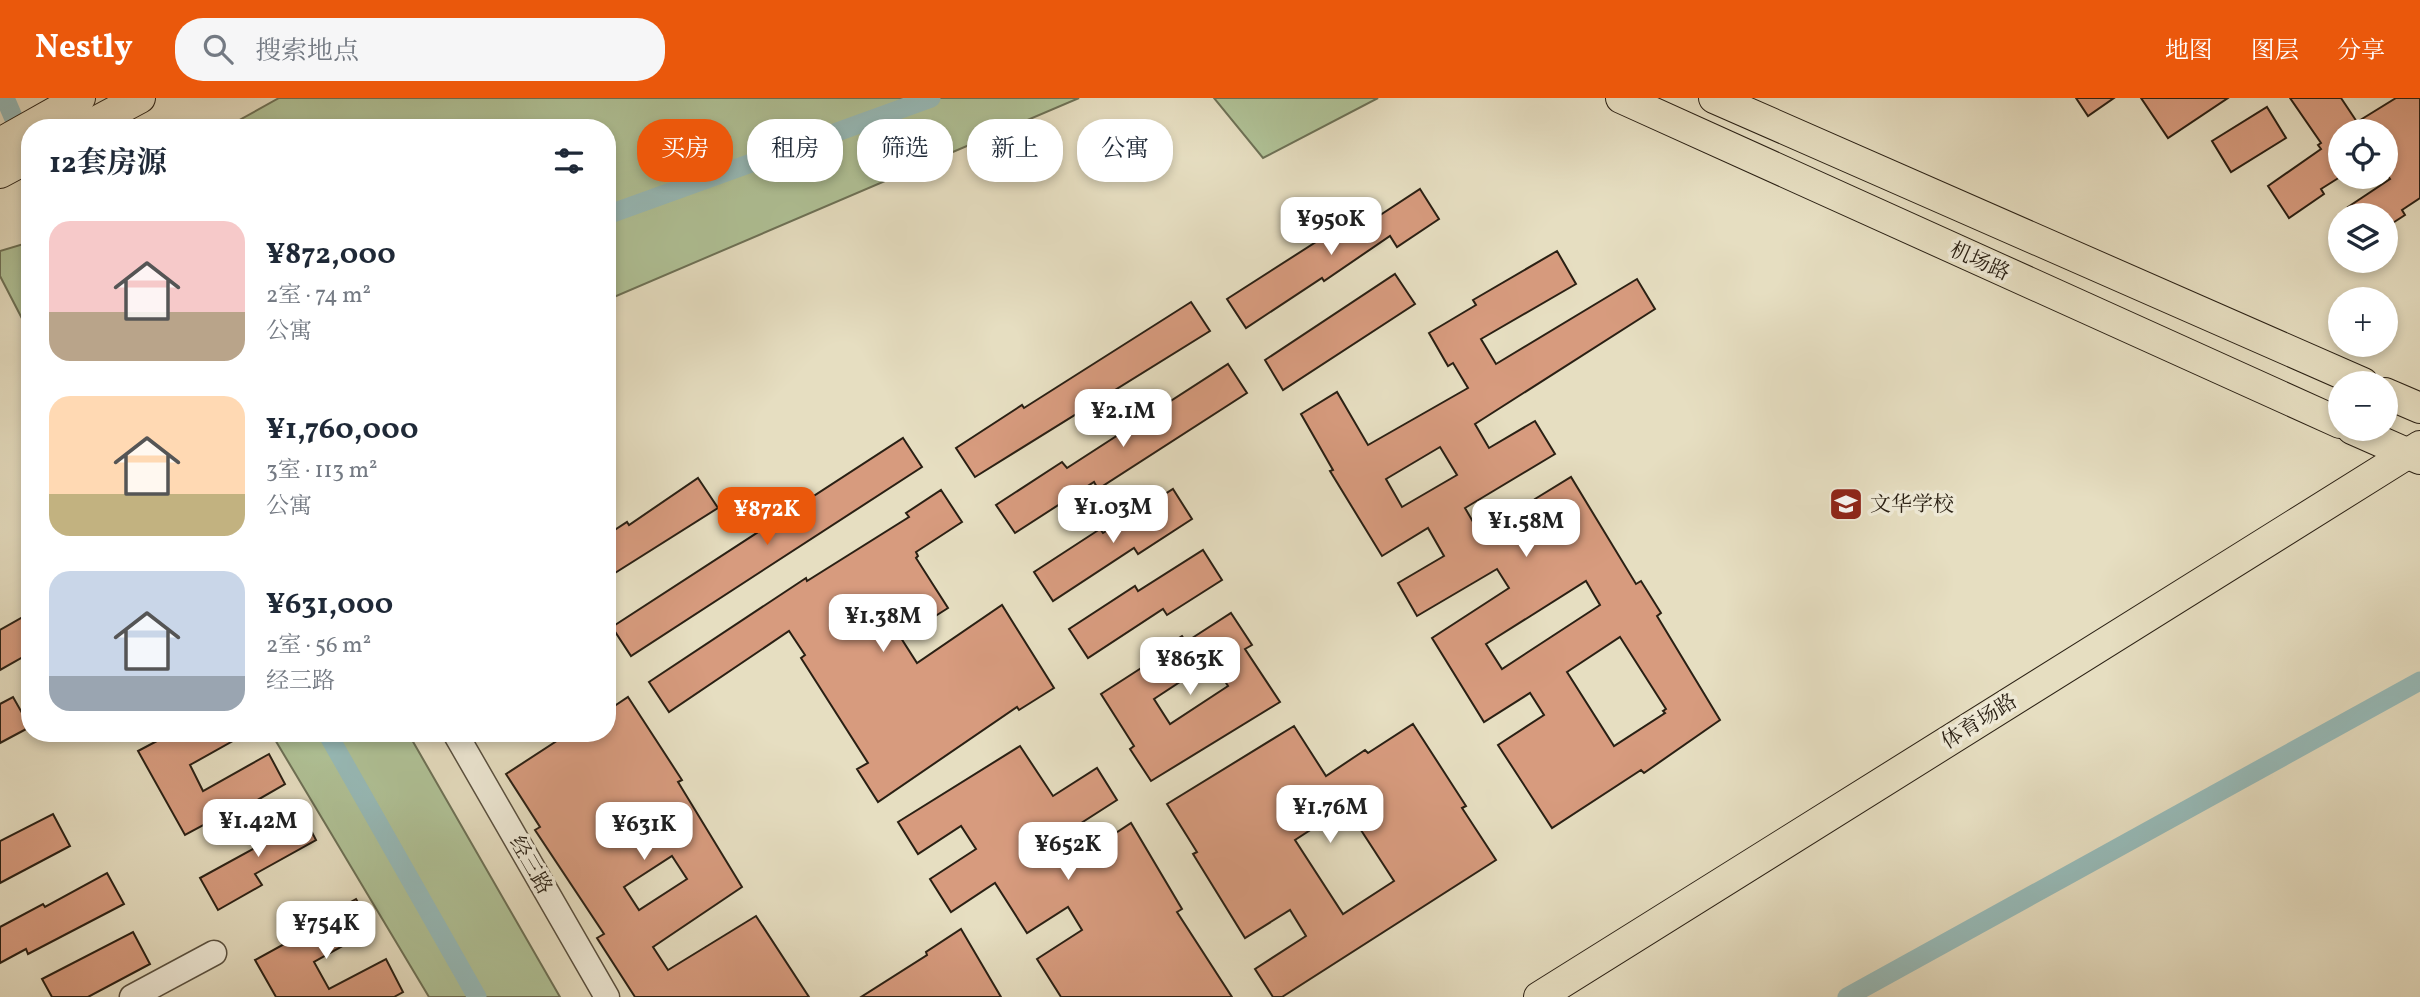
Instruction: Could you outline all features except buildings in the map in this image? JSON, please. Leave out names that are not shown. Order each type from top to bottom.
[{"type":"main road","points":[[63,119],[140,98]]},
{"type":"main road","name":"机场路","points":[[1621,98],[2328,418]]},
{"type":"main road","name":"机场路","points":[[1714,98],[2336,371]]},
{"type":"main road","points":[[0,143],[21,135]]},
{"type":"main road","points":[[0,173],[21,162]]},
{"type":"main road","points":[[2398,399],[2420,408]]},
{"type":"main road","points":[[2384,441],[2416,453]]},
{"type":"main road","name":"体育场路","points":[[1539,997],[2416,453]]},
{"type":"street","name":"经三路","points":[[460,742],[607,997]]},
{"type":"street","points":[[132,997],[214,953]]},
{"type":"green space","points":[[279,98],[1079,98],[1030,119],[967,119],[967,146],[953,152],[953,119],[857,119],[857,182],[883,182],[616,296],[616,119],[241,119]]},
{"type":"green space","points":[[1214,98],[1378,98],[1263,158]]},
{"type":"green space","points":[[21,245],[21,317],[0,276],[0,251]]},
{"type":"green space","points":[[276,742],[413,742],[560,997],[429,997]]},
{"type":"waterway","points":[[5,98],[21,135]]},
{"type":"waterway","points":[[616,212],[931,98]]},
{"type":"waterway","points":[[1847,997],[2420,681]]},
{"type":"waterway","points":[[332,742],[477,997]]},
{"type":"place","name":"文华学校","points":[[1846,504]]}]
